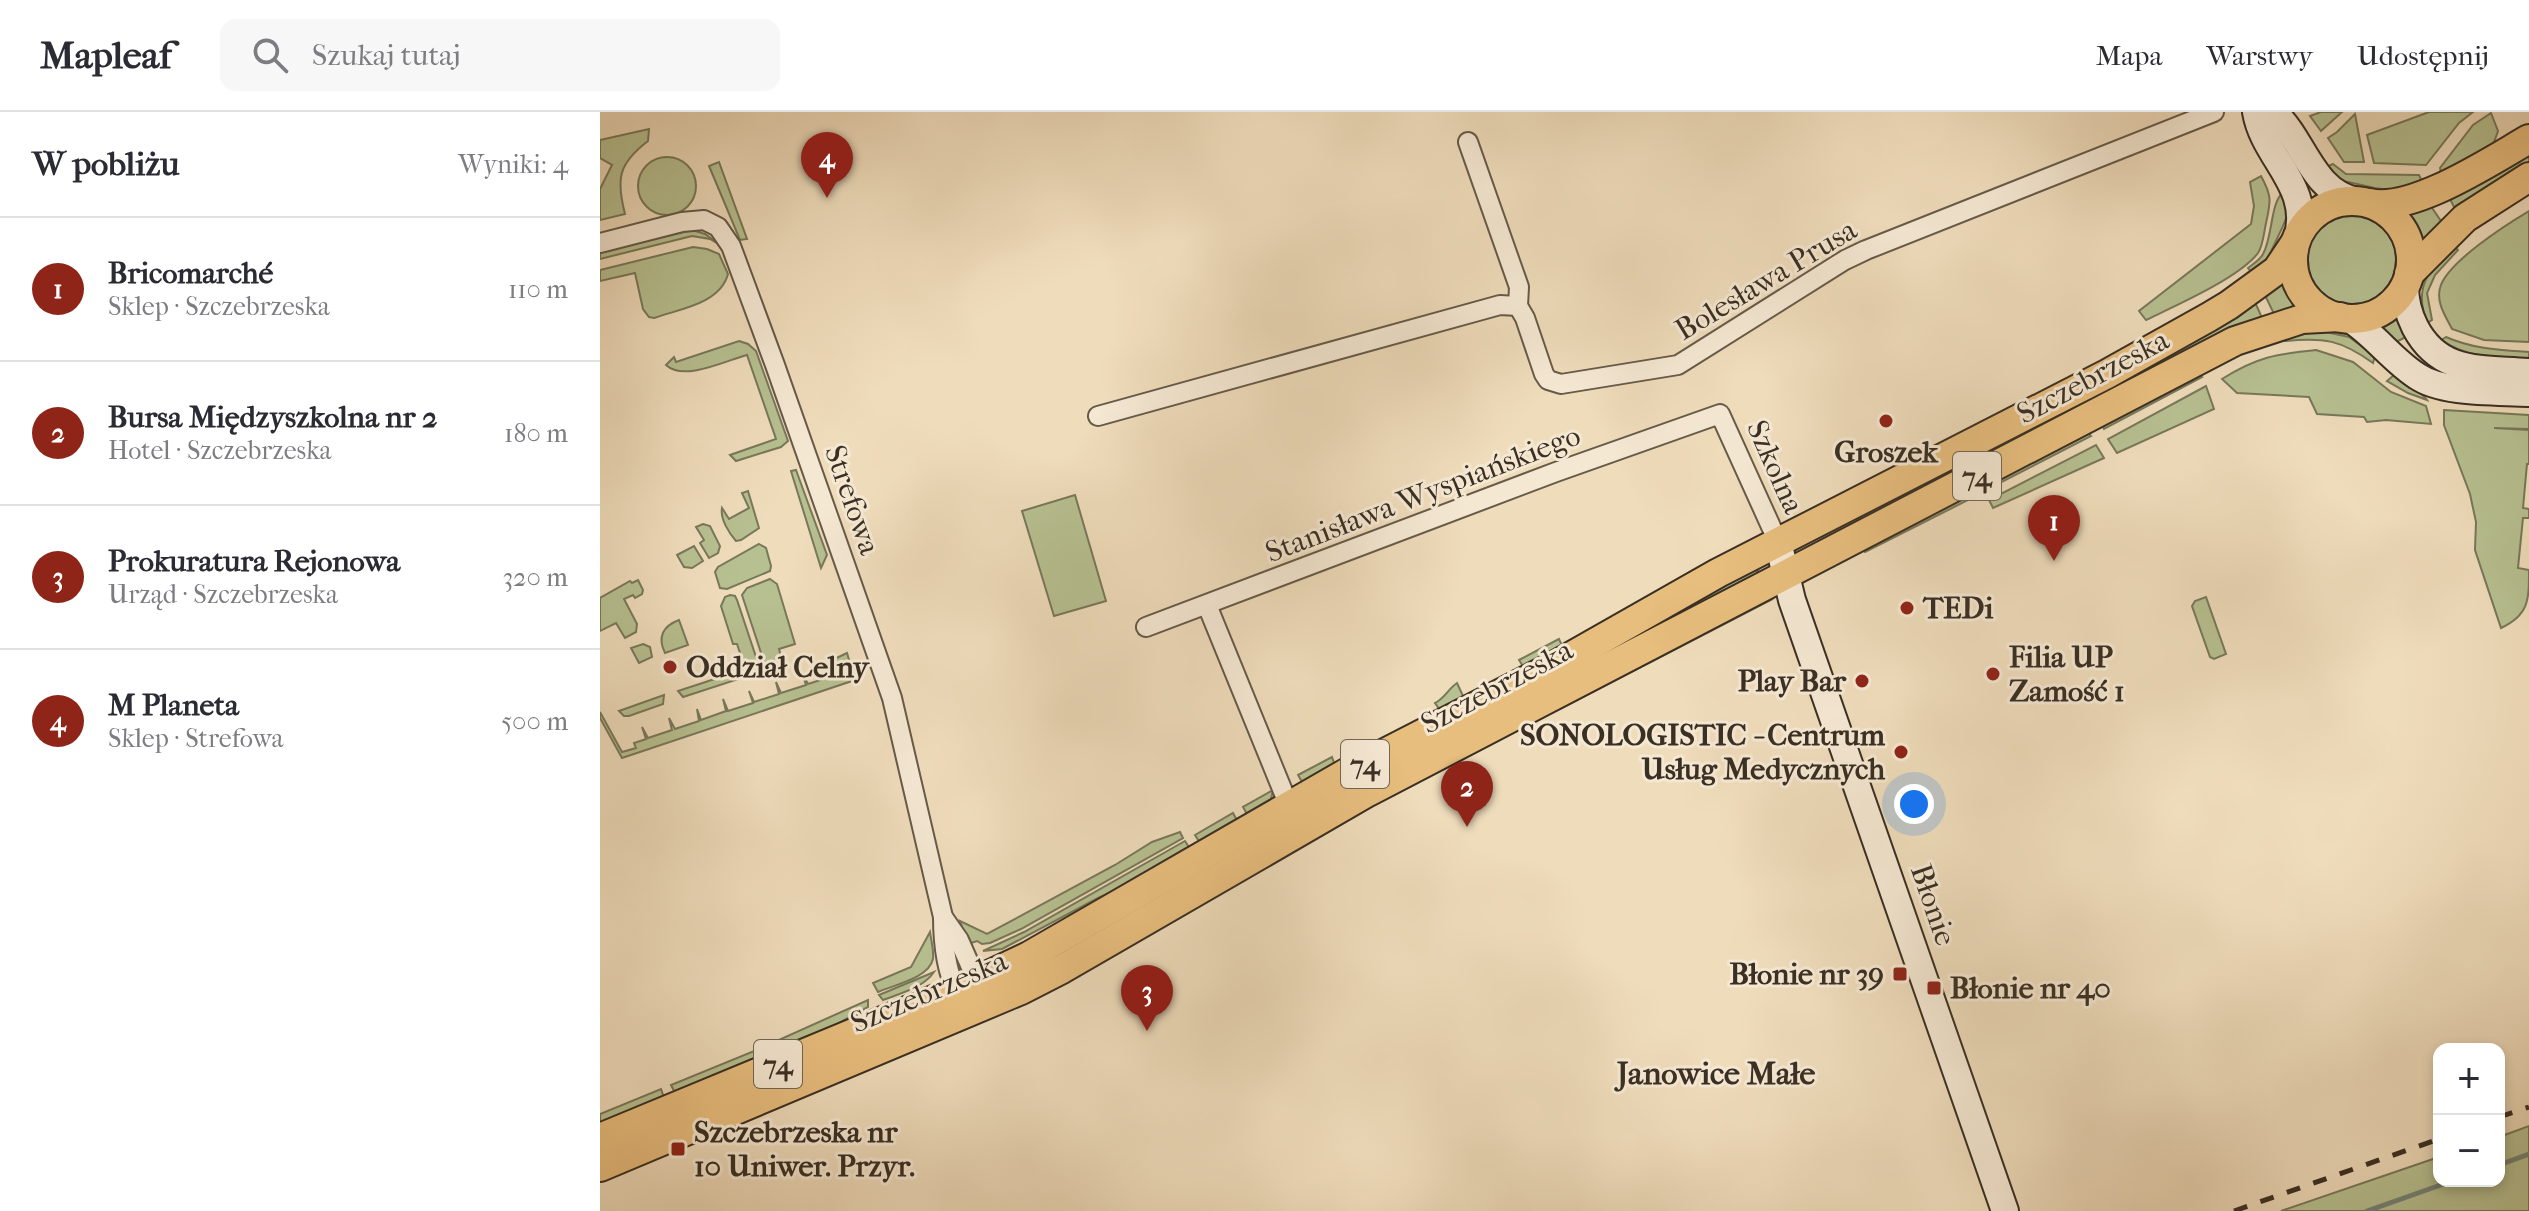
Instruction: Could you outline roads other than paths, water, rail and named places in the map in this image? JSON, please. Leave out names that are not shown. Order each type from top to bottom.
[{"type":"main road","name":"74","points":[[2296,241],[2302,228],[2320,210],[2344,201],[2393,204],[2435,190],[2529,139]]},
{"type":"main road","name":"74","points":[[2345,318],[2365,317],[2392,303],[2407,280],[2465,218],[2529,177]]},
{"type":"main road","points":[[2363,202],[2391,216],[2406,237],[2411,262],[2407,280]]},
{"type":"main road","points":[[2296,241],[2293,264],[2300,289],[2317,307],[2345,318]]},
{"type":"main road","name":"Szczebrzeska","points":[[600,1167],[969,994],[1348,772],[1556,665],[1705,580],[2107,374],[2229,305],[2277,270],[2296,241]]},
{"type":"main road","name":"Szczebrzeska","points":[[600,1138],[969,994],[1062,969],[1368,792],[2235,341],[2302,319],[2345,318]]},
{"type":"street","name":"Bolesława Prusa","points":[[1468,142],[1519,287],[1518,306],[1544,374],[1554,383],[1569,383],[1670,368],[1866,250],[2214,112]]},
{"type":"street","points":[[2256,112],[2259,127],[2298,198],[2300,223],[2296,241]]},
{"type":"street","points":[[2273,112],[2328,186],[2340,196],[2363,202]]},
{"type":"street","name":"Strefowa","points":[[600,243],[682,222],[704,220],[718,227],[731,246],[892,698],[943,917],[959,940],[969,994]]},
{"type":"street","points":[[2407,280],[2406,309],[2433,354],[2458,365],[2529,372]]},
{"type":"street","points":[[1098,416],[1500,305],[1518,306]]},
{"type":"street","points":[[2345,318],[2369,333],[2405,367],[2427,381],[2449,387],[2529,393]]},
{"type":"street","name":"Szkolna","points":[[1720,414],[1778,542]]},
{"type":"street","name":"Stanisława Wyspiańskiego","points":[[1146,627],[1720,414]]},
{"type":"street","name":"Błonie","points":[[1778,542],[1784,574],[1828,707],[2005,1211]]},
{"type":"street","points":[[1207,605],[1289,806]]},
{"type":"waterway","points":[[2505,1163],[2529,1154]]},
{"type":"waterway","points":[[2367,1211],[2435,1187]]},
{"type":"railway","points":[[2505,1115],[2529,1107]]},
{"type":"railway","points":[[2234,1211],[2433,1141]]},
{"type":"place","name":"M Planeta","points":[[827,198]]},
{"type":"place","name":"Groszek","points":[[1886,421]]},
{"type":"place","name":"Bricomarché","points":[[2054,561]]},
{"type":"place","name":"TEDi","points":[[1907,608]]},
{"type":"place","name":"Oddział Celny","points":[[670,667]]},
{"type":"place","name":"Filia UP Zamość 1","points":[[1993,674]]},
{"type":"place","name":"Play Bar","points":[[1862,681]]},
{"type":"place","name":"SONOLOGISTIC - Centrum Usług Medycznych","points":[[1901,752]]},
{"type":"place","name":"Bursa Międzyszkolna nr 2","points":[[1467,827]]},
{"type":"place","name":"Błonie nr 39","points":[[1900,974]]},
{"type":"place","name":"Błonie nr 40","points":[[1934,988]]},
{"type":"place","name":"Prokuratura Rejonowa","points":[[1147,1031]]},
{"type":"place","name":"Szczebrzeska nr 10 Uniwer. Przyr.","points":[[678,1149]]},
{"type":"district","name":"Janowice Małe","points":[[1716,1073]]}]
